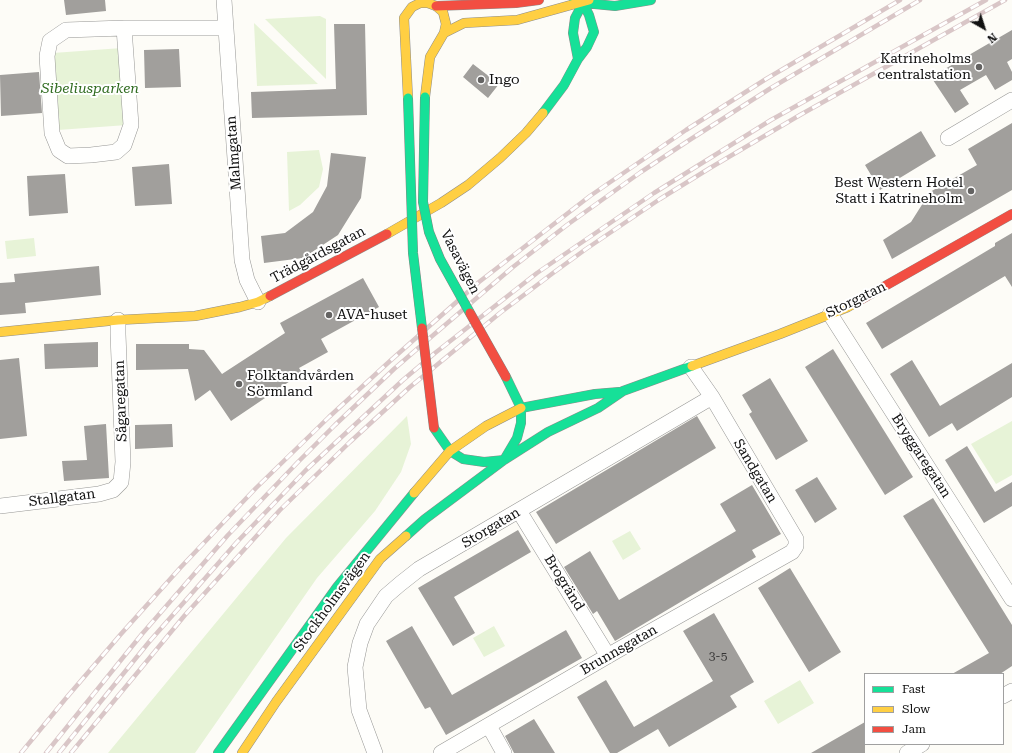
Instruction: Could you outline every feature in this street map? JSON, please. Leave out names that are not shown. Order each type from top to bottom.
[{"type":"main road","points":[[407,0],[409,10]]},
{"type":"main road","points":[[433,442],[434,428],[413,253],[404,18],[409,10],[416,5],[430,3],[516,3],[539,0]]},
{"type":"main road","points":[[561,0],[586,1],[615,6],[651,0]]},
{"type":"main road","points":[[429,44],[464,23],[517,20],[586,1]]},
{"type":"main road","points":[[578,59],[573,32],[575,18],[586,1]]},
{"type":"main road","name":"Trädgårdsgatan","points":[[0,332],[118,320],[195,316],[258,302],[282,291],[392,232],[468,185],[500,158],[526,133],[547,109],[564,85],[578,59],[587,47],[594,32],[586,1]]},
{"type":"main road","name":"Vasavägen","points":[[430,3],[442,12],[446,20],[442,36],[430,57],[425,97],[423,202],[429,232],[440,259],[506,377],[521,408]]},
{"type":"main road","points":[[405,32],[414,42]]},
{"type":"main road","name":"Storgatan","points":[[450,451],[486,426],[521,408],[595,394],[623,391],[692,367],[848,307],[1012,214]]},
{"type":"main road","name":"Storgatan","points":[[504,460],[548,432],[598,408],[623,391]]},
{"type":"main road","points":[[434,428],[450,451],[463,459],[476,462],[504,460],[517,438],[521,422],[521,408]]},
{"type":"main road","name":"Stockholmsvägen","points":[[218,753],[337,587],[450,451]]},
{"type":"main road","points":[[427,477],[432,456]]},
{"type":"main road","name":"Stockholmsvägen","points":[[242,753],[276,702],[380,559],[426,519],[504,460]]},
{"type":"street","name":"Malmgatan","points":[[224,0],[242,260],[247,280],[258,302]]},
{"type":"street","points":[[124,28],[131,125],[124,145],[116,152],[68,156],[60,150],[52,133],[47,56],[50,41],[66,30],[124,28],[225,28]]},
{"type":"street","points":[[948,138],[1012,100]]},
{"type":"street","name":"Bryggaregatan","points":[[830,314],[1012,599]]},
{"type":"street","name":"Sågaregatan","points":[[118,320],[123,462],[121,482]]},
{"type":"street","points":[[692,367],[712,397]]},
{"type":"street","name":"Storgatan","points":[[375,753],[359,710],[355,667],[360,643],[367,624],[386,596],[419,569],[712,397]]},
{"type":"street","name":"Sandgatan","points":[[712,397],[796,539],[796,546]]},
{"type":"street","name":"Stallgatan","points":[[0,506],[99,494],[114,490],[121,482]]},
{"type":"street","name":"Brogränd","points":[[519,511],[608,656]]},
{"type":"street","name":"Brunnsgatan","points":[[441,753],[792,552],[796,546]]},
{"type":"street","points":[[489,726],[504,753]]},
{"type":"street","points":[[907,753],[920,745]]},
{"type":"green space","points":[[320,16],[326,19],[326,79],[265,19]]},
{"type":"green space","points":[[254,23],[318,84],[257,86]]},
{"type":"green space","name":"Sibeliusparken","points":[[122,48],[127,125],[58,130],[53,53]]},
{"type":"green space","points":[[319,150],[323,169],[319,187],[300,205],[289,211],[287,152]]},
{"type":"green space","points":[[34,238],[36,256],[7,259],[5,241]]},
{"type":"green space","points":[[407,416],[411,444],[401,472],[375,511],[317,578],[195,753],[108,753],[286,538]]},
{"type":"green space","points":[[1012,421],[1012,475],[996,484],[971,444]]},
{"type":"green space","points":[[630,531],[641,549],[623,560],[612,541]]},
{"type":"green space","points":[[494,626],[505,646],[484,657],[473,638]]},
{"type":"green space","points":[[800,680],[814,703],[778,724],[764,701]]},
{"type":"building","points":[[64,0],[105,0],[106,11],[66,15]]},
{"type":"building","points":[[334,24],[365,24],[367,115],[252,118],[251,92],[336,89]]},
{"type":"building","name":"Katrineholms centralstation","points":[[1012,30],[1012,59],[1007,62],[1012,72],[1012,80],[995,90],[986,75],[960,90],[969,104],[955,113],[931,77]]},
{"type":"building","points":[[179,49],[181,87],[145,88],[144,50]]},
{"type":"building","points":[[473,64],[499,84],[488,98],[463,77]]},
{"type":"building","points":[[39,72],[42,113],[1,116],[0,75]]},
{"type":"building","name":"Best Western Hotel Statt i Katrineholm","points":[[1012,123],[1012,190],[892,259],[883,240],[911,222],[930,192],[977,165],[968,149]]},
{"type":"building","points":[[921,131],[936,156],[880,190],[865,165]]},
{"type":"building","points":[[331,153],[366,157],[361,198],[338,235],[303,258],[264,263],[261,236],[285,233],[313,212],[327,186]]},
{"type":"building","points":[[169,164],[172,204],[135,206],[132,167]]},
{"type":"building","points":[[65,174],[68,213],[29,216],[27,176]]},
{"type":"building","points":[[1012,233],[1012,287],[1005,276],[882,349],[866,323],[995,246],[995,243]]},
{"type":"building","points":[[99,266],[101,295],[25,303],[26,313],[0,315],[0,283],[15,282],[14,274]]},
{"type":"building","points":[[363,278],[379,307],[321,339],[328,352],[299,368],[302,373],[231,421],[210,390],[195,401],[188,369],[136,370],[136,344],[189,344],[189,349],[204,350],[222,374],[285,333],[280,323]]},
{"type":"building","points":[[98,342],[98,367],[45,369],[44,344]]},
{"type":"building","points":[[833,349],[913,477],[885,495],[805,367]]},
{"type":"building","points":[[19,358],[27,436],[0,439],[0,360]]},
{"type":"building","points":[[912,360],[940,406],[1012,363],[1012,397],[957,431],[952,423],[929,437],[890,374]]},
{"type":"building","points":[[770,378],[808,441],[776,460],[749,414],[752,412],[742,395]]},
{"type":"building","points":[[697,416],[716,448],[556,544],[536,512]]},
{"type":"building","points":[[106,424],[109,478],[64,481],[62,461],[87,460],[84,426]]},
{"type":"building","points":[[172,424],[173,447],[135,449],[135,425]]},
{"type":"building","points":[[967,446],[995,492],[1012,482],[1012,506],[984,523],[945,460]]},
{"type":"building","points":[[817,477],[837,509],[815,523],[795,490]]},
{"type":"building","points":[[752,485],[781,534],[752,550],[756,557],[615,641],[597,611],[593,614],[564,567],[590,551],[619,600],[736,531],[720,504]]},
{"type":"building","points":[[933,498],[1012,625],[1012,666],[1002,673],[954,673],[989,653],[903,516]]},
{"type":"building","points":[[518,530],[531,552],[454,597],[475,633],[453,646],[418,588]]},
{"type":"building","points":[[790,568],[841,652],[809,672],[758,588]]},
{"type":"building","points":[[714,613],[754,682],[730,696],[737,707],[669,747],[658,729],[617,753],[610,753],[577,697],[606,680],[634,727],[713,681],[683,631]]},
{"type":"building","points":[[412,626],[452,695],[566,630],[582,658],[446,735],[430,707],[425,709],[386,641]]},
{"type":"building","points":[[534,719],[555,753],[514,753],[505,736]]},
{"type":"building","points":[[864,723],[865,753],[811,753]]},
{"type":"railway","points":[[21,753],[121,634],[181,567],[256,488],[329,417],[479,282],[590,196],[686,130],[766,79],[900,0]]},
{"type":"railway","points":[[46,753],[142,634],[228,535],[335,425],[394,369],[424,343],[513,267],[567,225],[641,172],[771,88],[920,0]]},
{"type":"railway","points":[[59,753],[149,642],[237,542],[306,470],[403,380],[435,353],[537,273],[654,193],[771,120],[986,0]]},
{"type":"railway","points":[[71,753],[185,615],[280,510],[350,442],[410,387],[500,313],[586,249],[660,199],[710,168],[800,115],[1005,0]]},
{"type":"traffic: fast","points":[[574,2],[615,6],[651,0]]},
{"type":"traffic: fast","points":[[578,59],[573,33],[575,18],[583,3]]},
{"type":"traffic: fast","points":[[543,113],[564,85],[578,59],[587,47],[594,32],[589,15],[583,3]]},
{"type":"traffic: fast","points":[[425,97],[423,202],[429,232],[440,259],[470,313]]},
{"type":"traffic: fast","points":[[408,98],[413,253],[422,328]]},
{"type":"traffic: fast","points":[[504,460],[548,432],[598,408],[623,391],[692,366]]},
{"type":"traffic: fast","points":[[406,536],[425,519],[504,460],[517,438],[521,423],[521,408],[506,377]]},
{"type":"traffic: fast","points":[[521,408],[595,394],[619,392]]},
{"type":"traffic: fast","points":[[434,428],[450,451],[463,459],[484,462],[504,460]]},
{"type":"traffic: fast","points":[[218,753],[337,587],[414,493]]},
{"type":"traffic: slow","points":[[444,33],[464,23],[517,20],[589,0]]},
{"type":"traffic: slow","points":[[408,98],[404,18],[412,7],[420,3],[428,3],[436,6],[443,12],[446,24],[444,33],[430,57],[425,97]]},
{"type":"traffic: slow","points":[[387,234],[441,203],[468,185],[500,158],[526,133],[543,113]]},
{"type":"traffic: slow","points":[[0,332],[118,320],[195,316],[240,307],[258,302],[270,296]]},
{"type":"traffic: slow","points":[[692,366],[780,334],[855,303]]},
{"type":"traffic: slow","points":[[414,493],[450,451],[486,426],[521,408]]},
{"type":"traffic: slow","points":[[242,753],[276,702],[380,559],[406,536]]},
{"type":"traffic: jam","points":[[436,6],[516,3],[539,0]]},
{"type":"traffic: jam","points":[[855,303],[1012,214]]},
{"type":"traffic: jam","points":[[270,296],[387,234]]},
{"type":"traffic: jam","points":[[470,313],[506,377]]},
{"type":"traffic: jam","points":[[422,328],[434,428]]},
{"type":"place","name":"Katrineholms centralstation","points":[[979,67]]},
{"type":"place","name":"Ingo","points":[[481,80]]},
{"type":"place","name":"Best Western Hotel Statt i Katrineholm","points":[[971,191]]},
{"type":"place","name":"AVA-huset","points":[[329,315]]},
{"type":"place","name":"Folktandvården Sörmland","points":[[239,384]]}]
